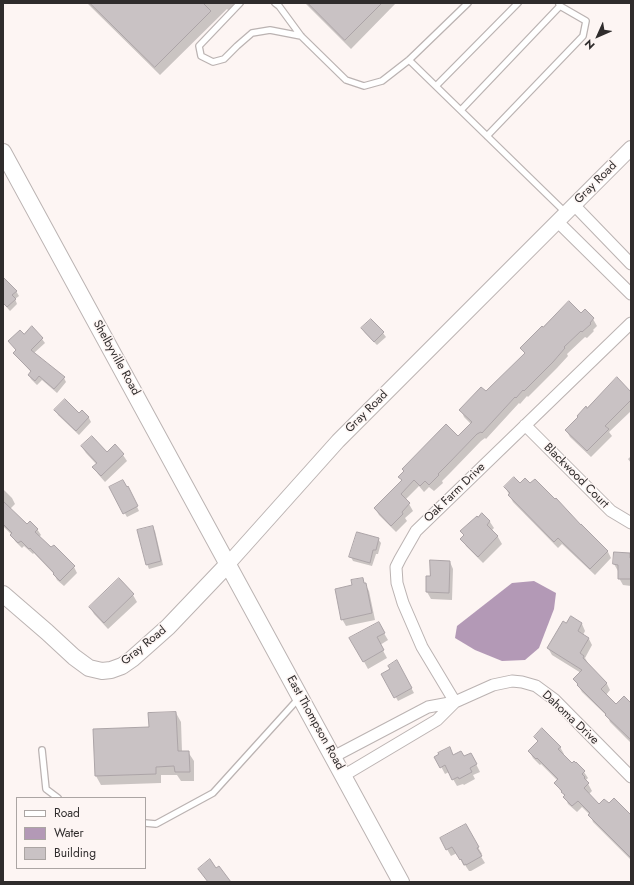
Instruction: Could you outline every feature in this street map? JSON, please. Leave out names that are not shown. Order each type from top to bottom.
[{"type":"main road","name":"Shelbyville Road","points":[[3,152],[228,564]]},
{"type":"main road","name":"Gray Road","points":[[4,597],[89,668],[102,671],[111,670],[122,666],[132,659],[168,627],[228,564]]},
{"type":"main road","name":"East Thompson Road","points":[[228,564],[401,882]]},
{"type":"street","name":"Gray Road","points":[[228,564],[338,441],[631,148]]},
{"type":"street","points":[[566,214],[631,264]]},
{"type":"street","points":[[566,214],[631,294]]},
{"type":"street","name":"Oak Farm Drive","points":[[454,702],[422,647],[403,603],[397,583],[396,567],[416,531],[631,323]]},
{"type":"street","name":"Blackwood Court","points":[[525,425],[611,511],[631,523]]},
{"type":"street","name":"Dahoma Drive","points":[[333,757],[428,706],[454,702],[493,685],[512,681],[536,686],[555,700],[630,775]]},
{"type":"street","name":"Dahoma Drive","points":[[343,776],[437,720],[454,702]]},
{"type":"lane","points":[[240,3],[199,46],[201,56],[213,62],[224,59],[252,33],[270,30],[301,36]]},
{"type":"lane","points":[[276,3],[301,36],[346,80],[364,86],[382,81],[409,60],[468,3]]},
{"type":"lane","points":[[436,86],[518,3]]},
{"type":"lane","points":[[461,110],[560,5],[586,21],[583,36],[487,136]]},
{"type":"lane","points":[[409,60],[566,214]]},
{"type":"lane","points":[[146,822],[156,824],[213,793],[300,696]]},
{"type":"lane","points":[[42,750],[46,789],[57,797]]},
{"type":"water","points":[[534,581],[556,593],[554,609],[539,648],[525,660],[502,661],[475,650],[455,638],[457,626],[512,583]]},
{"type":"building","points":[[90,3],[203,3],[211,11],[155,67]]},
{"type":"building","points":[[308,3],[382,3],[345,40]]},
{"type":"building","points":[[3,277],[17,291],[12,295],[16,299],[7,307],[3,304]]},
{"type":"building","points":[[569,301],[581,313],[585,309],[594,318],[590,323],[591,324],[564,347],[565,348],[553,362],[524,391],[523,390],[516,398],[515,397],[482,433],[477,434],[429,485],[425,481],[420,486],[414,480],[401,494],[410,503],[402,512],[403,514],[391,526],[374,508],[402,480],[398,477],[404,471],[402,469],[446,424],[458,436],[472,422],[459,410],[481,387],[486,391],[525,353],[520,348]]},
{"type":"building","points":[[371,319],[384,332],[374,342],[361,328]]},
{"type":"building","points":[[32,326],[43,338],[31,350],[65,377],[54,389],[39,376],[35,381],[28,375],[31,371],[13,353],[16,350],[8,341],[20,330],[24,334]]},
{"type":"building","points":[[617,377],[631,392],[631,400],[605,426],[609,429],[587,451],[565,430],[578,417],[577,416],[586,406],[587,408]]},
{"type":"building","points":[[65,399],[79,413],[82,410],[89,417],[76,431],[54,410]]},
{"type":"building","points":[[92,436],[107,452],[115,444],[124,454],[101,476],[92,467],[97,463],[81,446]]},
{"type":"building","points":[[514,477],[520,483],[525,478],[530,483],[535,479],[555,499],[556,498],[608,551],[590,569],[558,538],[554,542],[508,495],[510,493],[504,487]]},
{"type":"building","points":[[123,480],[127,487],[128,486],[138,506],[123,514],[109,487]]},
{"type":"building","points":[[3,501],[27,524],[30,521],[38,529],[35,532],[51,547],[54,545],[75,566],[60,581],[30,548],[29,549],[21,541],[18,543],[10,535],[12,533],[3,524]]},
{"type":"building","points":[[482,513],[490,521],[487,525],[498,536],[478,557],[460,539],[464,535],[460,531]]},
{"type":"building","points":[[153,526],[161,561],[146,565],[137,530]]},
{"type":"building","points":[[357,532],[379,538],[376,550],[373,550],[370,563],[349,557]]},
{"type":"building","points":[[614,552],[630,553],[631,579],[618,579],[618,565],[613,564]]},
{"type":"building","points":[[430,560],[450,561],[449,593],[426,592],[426,576],[430,576]]},
{"type":"building","points":[[119,578],[134,594],[104,623],[89,607]]},
{"type":"building","points":[[363,578],[364,583],[366,583],[372,613],[341,620],[335,589],[352,585],[351,580]]},
{"type":"building","points":[[571,616],[582,623],[578,631],[589,638],[580,653],[607,683],[601,689],[616,704],[624,696],[631,703],[631,740],[577,685],[578,684],[573,679],[582,670],[547,648],[563,621],[566,623]]},
{"type":"building","points":[[379,622],[385,633],[377,637],[384,650],[363,662],[349,638]]},
{"type":"building","points":[[397,660],[412,688],[394,698],[381,674],[390,669],[388,666]]},
{"type":"building","points":[[176,712],[178,751],[189,751],[190,772],[175,772],[174,766],[156,767],[156,774],[95,776],[93,729],[149,727],[148,713]]},
{"type":"building","points":[[542,728],[561,747],[558,749],[572,763],[574,761],[576,762],[585,771],[582,774],[589,783],[584,788],[599,804],[604,799],[609,803],[614,798],[631,815],[631,858],[588,815],[590,813],[578,801],[572,806],[563,797],[565,795],[554,783],[558,779],[528,751],[538,741],[534,737]]},
{"type":"building","points":[[450,747],[453,755],[461,751],[464,756],[471,753],[477,764],[470,768],[472,772],[459,779],[458,777],[452,780],[445,765],[440,768],[434,757],[439,754],[438,753]]},
{"type":"building","points":[[466,824],[479,847],[477,848],[482,856],[464,865],[452,847],[446,850],[440,838]]},
{"type":"building","points":[[210,859],[216,868],[219,866],[231,882],[208,882],[198,869]]}]
